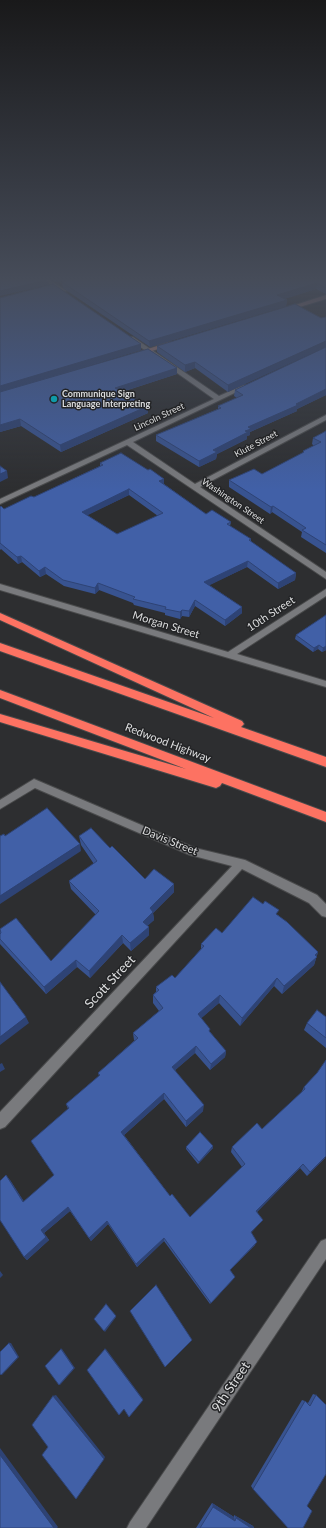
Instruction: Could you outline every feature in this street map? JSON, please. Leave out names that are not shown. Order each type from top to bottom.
[{"type":"highway","points":[[0,616],[312,758]]},
{"type":"highway","points":[[0,647],[326,762]]},
{"type":"highway","name":"Redwood Highway","points":[[0,694],[323,816]]},
{"type":"highway","points":[[0,718],[323,816]]},
{"type":"main road","points":[[133,355],[153,348]]},
{"type":"street","points":[[145,348],[219,399]]},
{"type":"street","name":"Lincoln Street","points":[[0,502],[255,382]]},
{"type":"street","name":"Klute Street","points":[[195,487],[326,417]]},
{"type":"street","name":"Washington Street","points":[[128,442],[326,576]]},
{"type":"street","name":"Morgan Street","points":[[0,587],[326,684]]},
{"type":"street","name":"10th Street","points":[[229,655],[326,592]]},
{"type":"street","name":"Davis Street","points":[[0,805],[34,783],[194,852],[241,863],[313,899],[326,912]]},
{"type":"street","name":"Scott Street","points":[[0,1122],[241,863]]},
{"type":"street","name":"9th Street","points":[[136,1528],[326,1246]]},
{"type":"building","points":[[0,348],[127,348],[0,386]]},
{"type":"building","points":[[160,348],[310,348],[228,385],[195,362],[185,365]]},
{"type":"building","points":[[326,348],[326,389],[296,404],[298,405],[248,427],[251,429],[245,431],[248,432],[213,450],[217,452],[199,461],[156,435],[221,408],[218,406],[243,395],[235,390]]},
{"type":"building","points":[[148,349],[177,368],[115,388],[148,406],[60,445],[20,419],[0,425],[0,392]]},
{"type":"building","points":[[326,431],[326,545],[302,530],[306,528],[273,506],[271,507],[229,480],[254,469],[262,474],[321,442],[313,438]]},
{"type":"building","points":[[121,453],[148,470],[150,469],[164,479],[159,481],[206,514],[212,510],[231,522],[227,524],[251,539],[249,540],[296,573],[278,583],[248,561],[204,582],[242,607],[225,620],[195,600],[189,611],[182,610],[180,612],[133,599],[135,597],[98,583],[95,588],[63,580],[45,567],[39,571],[21,556],[17,557],[0,543],[1,506],[4,509],[31,496],[34,497],[103,465],[100,463]],"holes":[[[129,489],[163,513],[117,534],[82,512]]]},
{"type":"building","points":[[0,466],[7,471],[0,474]]},
{"type":"building","points":[[326,615],[326,646],[323,648],[319,645],[314,648],[296,635]]},
{"type":"building","points":[[47,808],[80,844],[0,896],[0,836],[4,834],[5,836]]},
{"type":"building","points":[[91,828],[110,848],[112,846],[145,879],[154,869],[174,884],[150,908],[153,912],[143,922],[149,927],[130,943],[122,935],[89,971],[76,960],[44,987],[0,939],[0,929],[16,918],[51,961],[99,911],[69,881],[97,861],[79,836]]},
{"type":"building","points":[[253,897],[263,904],[265,901],[279,910],[276,914],[287,922],[318,952],[315,955],[317,957],[284,986],[277,978],[242,1018],[220,995],[198,1014],[210,1029],[209,1031],[226,1051],[211,1064],[196,1046],[172,1067],[204,1105],[186,1121],[164,1093],[121,1132],[170,1196],[172,1194],[190,1217],[245,1164],[232,1147],[257,1123],[262,1129],[305,1089],[304,1087],[317,1073],[326,1060],[326,1156],[310,1172],[303,1164],[256,1211],[263,1220],[251,1232],[257,1242],[230,1270],[235,1277],[211,1303],[164,1238],[136,1264],[107,1221],[89,1238],[68,1207],[41,1230],[46,1237],[24,1257],[0,1220],[0,1181],[6,1175],[23,1202],[54,1175],[31,1141],[69,1108],[66,1104],[100,1075],[98,1073],[138,1038],[133,1033],[163,1008],[153,995],[159,990],[156,987],[172,975],[175,978],[204,946],[201,944],[216,928],[222,933]]},
{"type":"building","points":[[0,982],[26,1017],[0,1037]]},
{"type":"building","points":[[317,1010],[326,1017],[326,1038],[307,1023]]},
{"type":"building","points":[[200,1132],[213,1146],[199,1162],[186,1147]]},
{"type":"building","points":[[156,1285],[192,1340],[165,1367],[130,1311]]},
{"type":"building","points":[[106,1304],[116,1316],[104,1331],[94,1319]]},
{"type":"building","points":[[9,1343],[18,1357],[1,1375],[0,1352]]},
{"type":"building","points":[[61,1349],[74,1368],[59,1385],[45,1366]]},
{"type":"building","points":[[105,1349],[143,1400],[129,1417],[124,1409],[119,1415],[87,1370]]},
{"type":"building","points":[[316,1395],[326,1405],[326,1474],[307,1506],[312,1511],[303,1528],[288,1528],[253,1489],[305,1401],[310,1406]]},
{"type":"building","points":[[53,1396],[104,1459],[76,1499],[42,1455],[48,1447],[32,1425]]},
{"type":"building","points":[[0,1455],[54,1528],[0,1528]]},
{"type":"building","points":[[213,1507],[235,1521],[236,1518],[251,1528],[200,1528]]},
{"type":"place","name":"Communique Sign Language Interpreting","points":[[54,399]]}]
